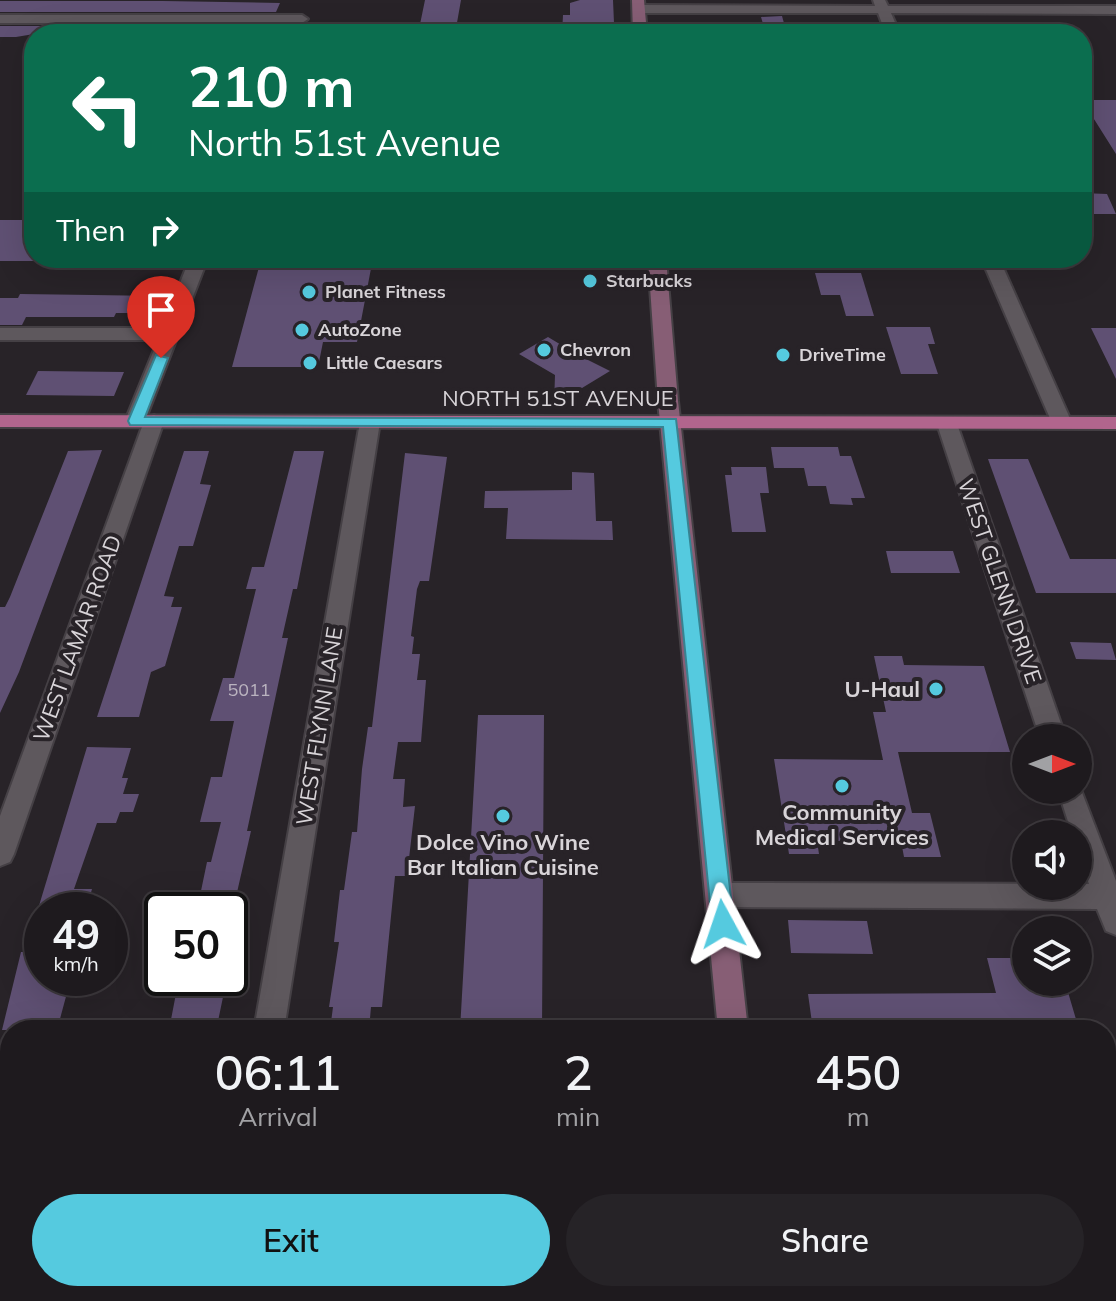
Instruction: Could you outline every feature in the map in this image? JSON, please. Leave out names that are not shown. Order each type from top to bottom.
[{"type":"main road","points":[[658,268],[670,422],[732,1020]]},
{"type":"main road","name":"NORTH 51ST AVENUE","points":[[0,421],[1116,423]]},
{"type":"street","points":[[638,5],[881,5],[1116,10]]},
{"type":"street","points":[[881,5],[889,24]]},
{"type":"street","points":[[0,19],[306,14],[298,24]]},
{"type":"street","name":"WEST LAMAR ROAD","points":[[0,854],[145,421],[170,334],[195,268]]},
{"type":"street","points":[[994,268],[1062,423]]},
{"type":"street","points":[[0,334],[170,334]]},
{"type":"street","name":"WEST FLYNN LANE","points":[[271,1020],[370,422]]},
{"type":"street","name":"WEST GLENN DRIVE","points":[[947,424],[1048,724]]},
{"type":"street","points":[[720,895],[1113,905],[1076,804]]},
{"type":"building","points":[[425,0],[461,0],[457,24],[420,24]]},
{"type":"building","points":[[613,0],[614,23],[563,24],[563,15],[570,15],[570,3]]},
{"type":"building","points":[[0,1],[280,3],[276,12],[0,12]]},
{"type":"building","points":[[782,16],[784,24],[763,24],[761,17]]},
{"type":"building","points":[[0,26],[24,26],[24,36],[0,37]]},
{"type":"building","points":[[1092,100],[1116,100],[1116,154],[1092,116]]},
{"type":"building","points":[[1092,193],[1107,194],[1116,214],[1092,214]]},
{"type":"building","points":[[0,220],[24,220],[24,261],[0,261]]},
{"type":"building","points":[[259,268],[371,268],[357,342],[323,342],[318,367],[232,367]]},
{"type":"building","points":[[815,273],[861,273],[874,316],[846,316],[840,295],[821,295]]},
{"type":"building","points":[[20,294],[159,296],[152,313],[116,313],[114,317],[26,317],[22,325],[0,325],[0,298],[18,298]]},
{"type":"building","points":[[886,327],[930,327],[935,344],[928,344],[938,374],[901,374]]},
{"type":"building","points":[[1091,328],[1116,328],[1116,379]]},
{"type":"building","points":[[548,337],[610,371],[554,405],[555,375],[519,354]]},
{"type":"building","points":[[38,371],[124,372],[114,396],[26,395]]},
{"type":"building","points":[[771,447],[838,447],[840,456],[851,456],[865,498],[851,498],[853,505],[830,504],[826,486],[808,486],[804,468],[774,468]]},
{"type":"building","points":[[102,450],[19,672],[0,713],[0,607],[5,607],[10,597],[68,451]]},
{"type":"building","points":[[184,451],[209,451],[200,484],[211,485],[193,546],[179,546],[164,596],[174,597],[171,607],[182,607],[165,666],[151,672],[139,717],[97,717]]},
{"type":"building","points":[[294,451],[324,451],[297,589],[293,589],[282,638],[288,638],[237,892],[201,892],[221,822],[200,822],[211,777],[222,777],[234,721],[210,721],[223,678],[234,678],[256,589],[246,589],[252,567],[264,567]]},
{"type":"building","points":[[405,453],[447,457],[429,581],[420,581],[417,589],[411,636],[414,637],[412,654],[420,654],[417,680],[426,680],[421,742],[398,742],[393,779],[405,779],[403,807],[415,806],[407,876],[395,876],[382,1007],[371,1007],[370,1020],[331,1020],[333,1007],[329,1007],[339,942],[334,942],[340,890],[344,890],[352,832],[357,832],[368,727],[372,727]]},
{"type":"building","points":[[988,459],[1028,459],[1070,559],[1116,559],[1116,593],[1036,593]]},
{"type":"building","points":[[731,467],[766,467],[769,493],[760,493],[766,532],[732,532],[725,475],[732,475]]},
{"type":"building","points":[[572,472],[594,473],[596,521],[612,521],[613,540],[506,539],[508,508],[484,508],[485,491],[572,490]]},
{"type":"building","points":[[886,551],[953,551],[960,573],[891,573]]},
{"type":"building","points":[[1070,642],[1111,643],[1116,660],[1076,659]]},
{"type":"building","points":[[874,656],[902,656],[904,665],[984,666],[1010,752],[898,752],[912,813],[930,813],[941,857],[904,857],[901,841],[817,841],[819,854],[789,854],[774,759],[883,760],[873,712],[886,712]]},
{"type":"building","points":[[478,715],[544,715],[542,1020],[461,1020]]},
{"type":"building","points":[[87,747],[131,748],[122,778],[128,778],[123,794],[139,794],[133,812],[120,812],[116,823],[97,823],[74,889],[92,889],[91,892],[43,892]]},
{"type":"building","points":[[788,920],[867,921],[873,954],[791,953]]},
{"type":"building","points":[[21,952],[24,952],[24,996],[66,996],[60,1020],[4,1020]]},
{"type":"building","points":[[987,958],[1012,958],[1012,996],[1069,996],[1076,1020],[812,1020],[808,994],[996,993]]},
{"type":"building","points":[[176,996],[223,996],[218,1020],[171,1020]]},
{"type":"place","name":"Starbucks","points":[[590,281]]},
{"type":"place","name":"Planet Fitness","points":[[309,292]]},
{"type":"place","name":"AutoZone","points":[[302,330]]},
{"type":"place","name":"Chevron","points":[[544,350]]},
{"type":"place","name":"DriveTime","points":[[783,355]]},
{"type":"place","name":"Little Caesars","points":[[310,363]]},
{"type":"place","name":"U-Haul","points":[[936,689]]},
{"type":"place","name":"Community Medical Services","points":[[842,786]]},
{"type":"place","name":"Dolce Vino Wine Bar Italian Cuisine","points":[[503,816]]},
{"type":"route","points":[[161,358],[135,421],[670,422],[723,924]]}]
